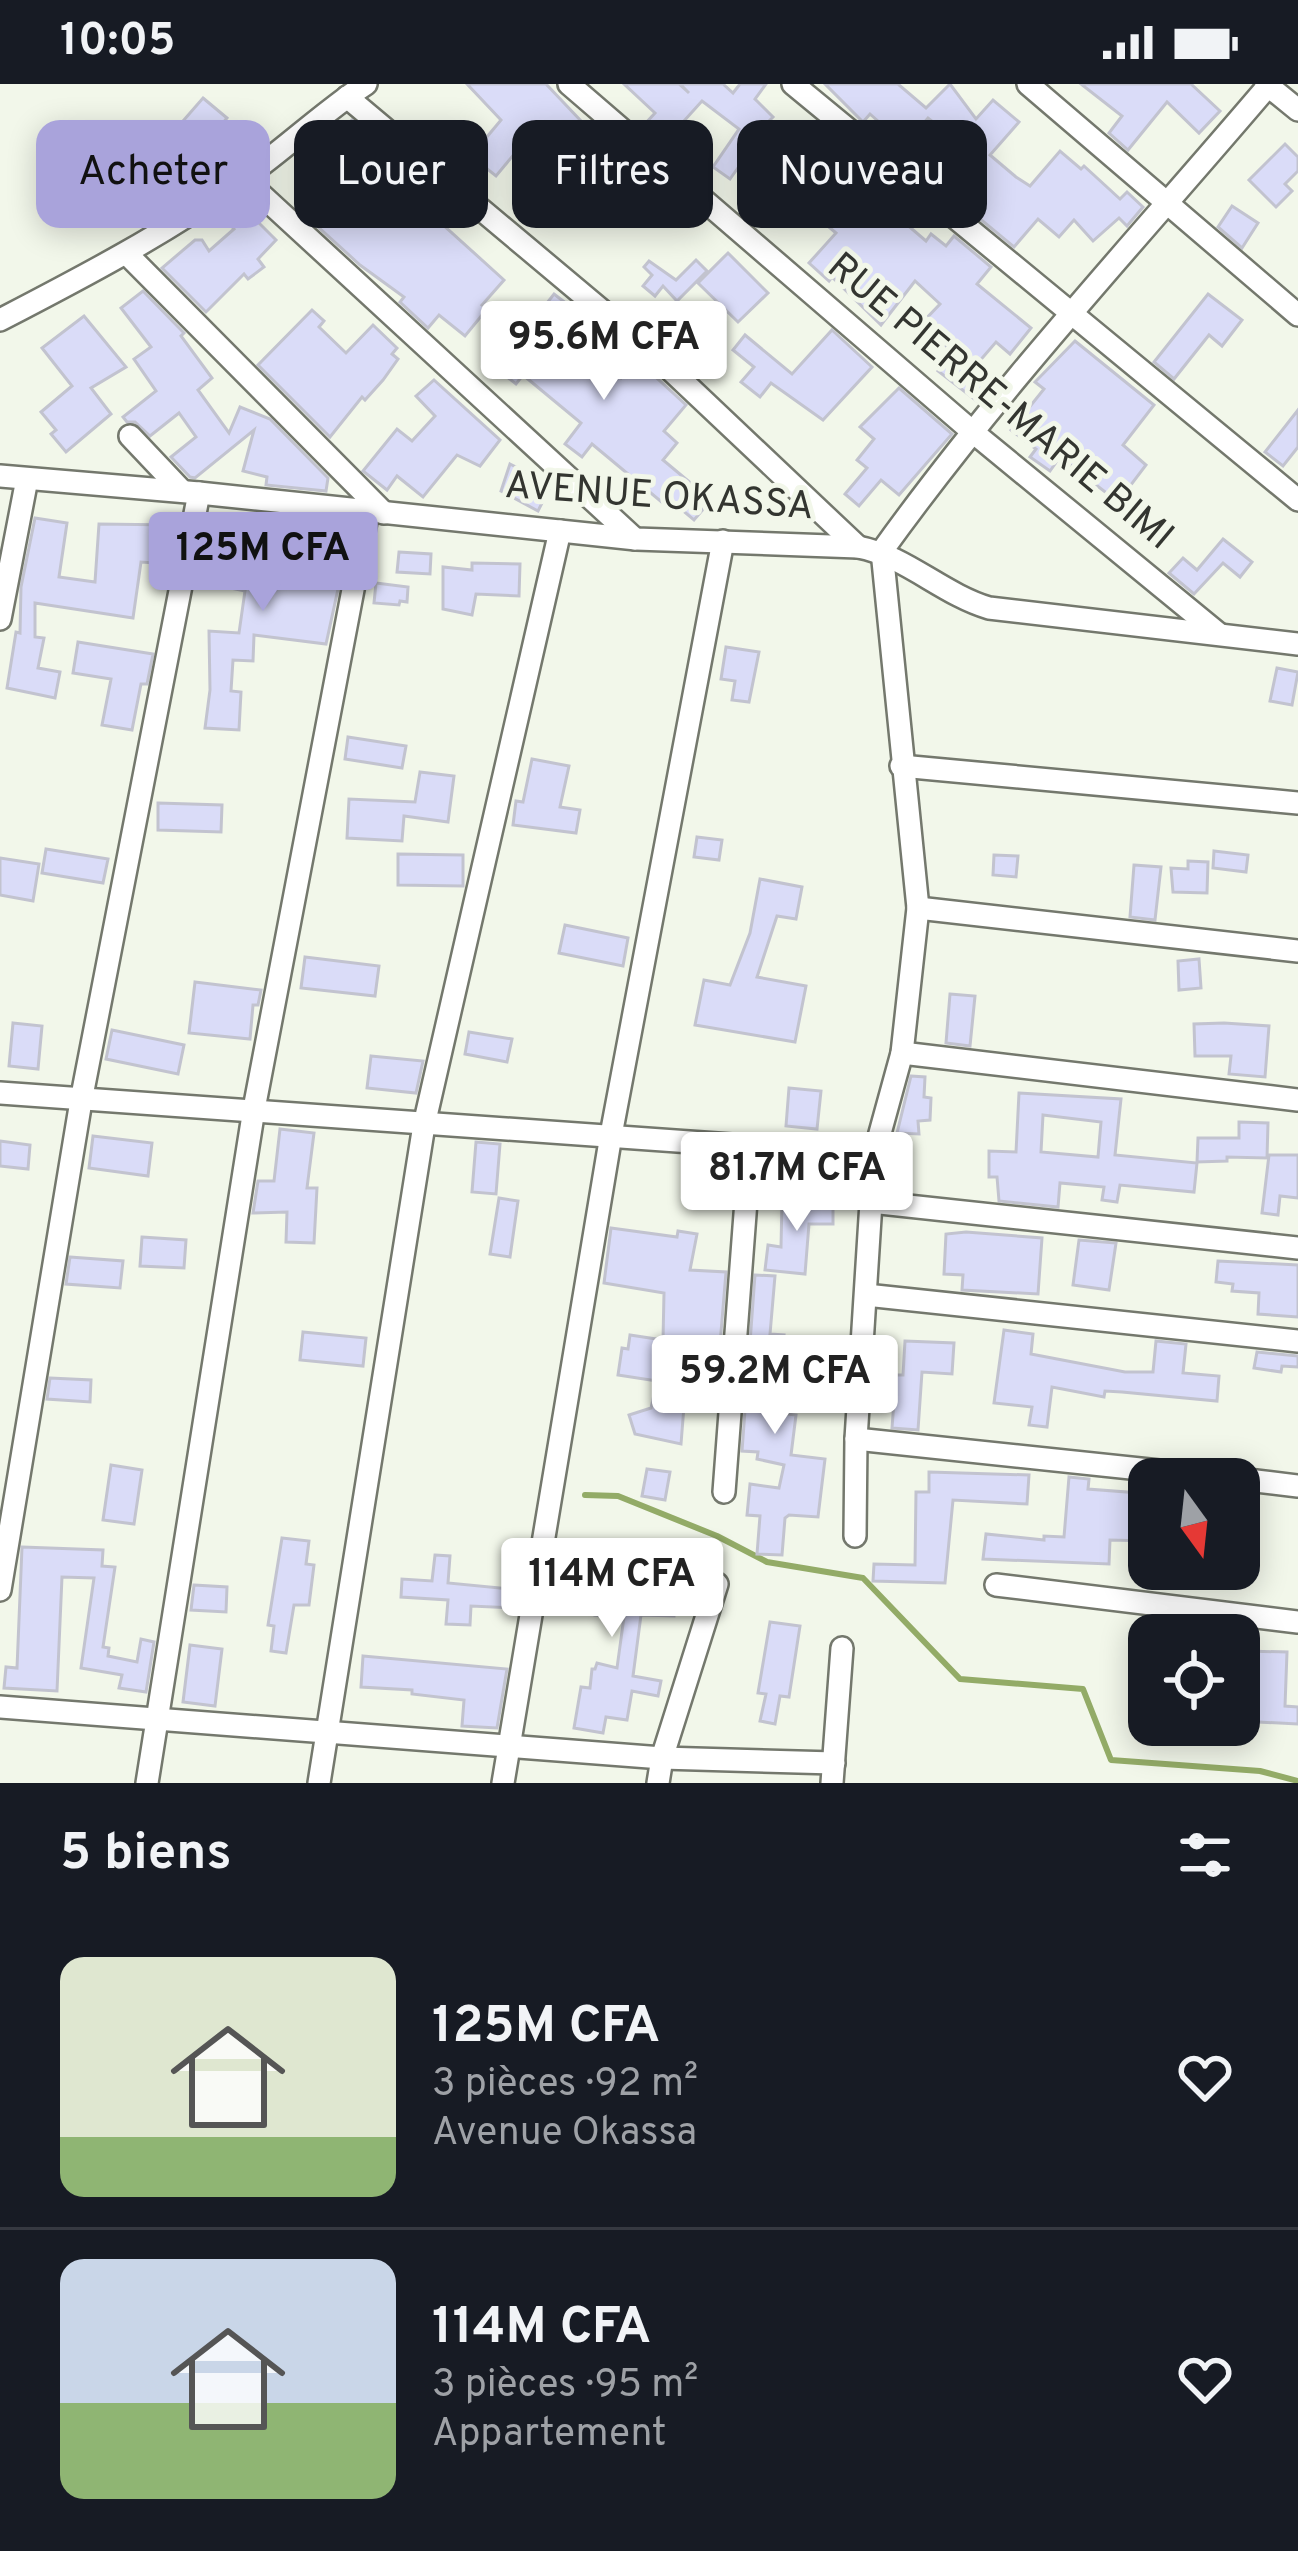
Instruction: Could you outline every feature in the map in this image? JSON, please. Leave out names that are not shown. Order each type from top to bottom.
[{"type":"street","name":"RUE PIERRE-MARIE BIMI","points":[[569,84],[974,434],[1220,635]]},
{"type":"street","points":[[793,84],[1298,500]]},
{"type":"street","points":[[1028,84],[1298,315]]},
{"type":"street","points":[[856,1536],[856,1439],[874,1155],[902,1053],[918,908],[882,551],[1071,316],[1267,85],[1298,110]]},
{"type":"street","points":[[270,157],[356,90],[656,356],[858,547]]},
{"type":"street","points":[[270,203],[636,539]]},
{"type":"street","points":[[0,320],[167,228]]},
{"type":"street","points":[[127,254],[376,512],[254,1109],[147,1783]]},
{"type":"street","points":[[0,1590],[81,1101],[191,492],[130,436]]},
{"type":"street","name":"AVENUE OKASSA","points":[[0,476],[636,539],[858,547],[882,551],[968,602],[989,608],[1298,644]]},
{"type":"street","points":[[0,619],[27,478]]},
{"type":"street","points":[[320,1783],[424,1125],[560,531]]},
{"type":"street","points":[[503,1783],[611,1135],[723,542]]},
{"type":"street","points":[[902,766],[1298,803]]},
{"type":"street","points":[[918,908],[1298,950]]},
{"type":"street","points":[[902,1053],[1298,1100]]},
{"type":"street","points":[[0,1093],[874,1155]]},
{"type":"street","points":[[724,1492],[749,1148]]},
{"type":"street","points":[[871,1202],[1298,1248]]},
{"type":"street","points":[[866,1295],[1298,1341]]},
{"type":"street","points":[[856,1439],[1128,1468]]},
{"type":"street","points":[[1260,1482],[1298,1486]]},
{"type":"street","points":[[658,1783],[717,1584]]},
{"type":"street","points":[[996,1585],[1298,1622]]},
{"type":"street","points":[[0,1707],[508,1743],[833,1773],[842,1648]]},
{"type":"building","points":[[467,84],[546,84],[580,120],[512,120],[512,157],[496,176],[488,170],[488,136],[501,120]]},
{"type":"building","points":[[624,84],[679,84],[689,93],[680,84],[723,84],[733,93],[740,84],[766,84],[755,99],[773,117],[737,120],[737,127],[702,101],[685,120],[648,120],[655,113]]},
{"type":"building","points":[[825,84],[898,84],[926,108],[950,84],[976,119],[993,100],[1019,122],[990,155],[1030,186],[1060,151],[1120,199],[1127,192],[1143,207],[1127,226],[1119,218],[1093,241],[1074,220],[1059,237],[1038,219],[1014,247],[987,225],[987,120],[877,120],[870,114],[861,120]]},
{"type":"building","points":[[1081,84],[1191,84],[1220,111],[1199,133],[1167,102],[1128,150],[1109,133],[1122,116]]},
{"type":"building","points":[[203,98],[227,118],[225,120],[184,120]]},
{"type":"building","points":[[737,132],[737,169],[730,179],[713,167]]},
{"type":"building","points":[[1285,144],[1298,157],[1298,171],[1285,184],[1292,191],[1276,207],[1249,180]]},
{"type":"building","points":[[1232,206],[1258,223],[1242,248],[1218,227]]},
{"type":"building","points":[[264,228],[276,240],[258,259],[264,267],[248,279],[244,274],[206,312],[162,268],[195,240],[202,240],[209,251],[234,229]]},
{"type":"building","points":[[319,228],[447,228],[504,280],[482,305],[487,309],[465,336],[439,315],[428,328],[400,302],[404,297]]},
{"type":"building","points":[[830,228],[911,228],[926,241],[931,234],[946,246],[954,236],[991,267],[977,284],[1031,328],[1010,354],[996,342],[971,371],[992,385],[978,402],[938,371],[952,351],[921,324],[940,304],[915,281],[881,325],[832,277],[829,281],[809,263],[836,233]]},
{"type":"building","points":[[728,253],[768,293],[738,322],[698,283]]},
{"type":"building","points":[[696,260],[707,271],[677,301],[663,286],[655,296],[643,286],[652,275],[644,267],[649,261],[676,280]]},
{"type":"building","points":[[143,291],[184,333],[181,336],[212,378],[198,390],[229,433],[240,407],[270,419],[328,478],[326,491],[266,485],[267,477],[243,471],[254,430],[195,478],[171,457],[196,437],[179,413],[150,436],[135,422],[127,422],[123,417],[156,391],[134,359],[151,347],[121,308]]},
{"type":"building","points":[[554,294],[589,321],[575,338],[621,378],[637,360],[686,405],[664,431],[677,443],[663,460],[711,500],[694,520],[675,504],[670,509],[592,444],[582,457],[565,444],[581,423],[523,375],[516,384],[502,373],[507,366],[495,356],[515,332],[521,336]]},
{"type":"building","points":[[1208,294],[1242,320],[1222,346],[1209,335],[1174,379],[1154,362]]},
{"type":"building","points":[[312,310],[324,321],[319,327],[346,353],[373,325],[397,348],[392,354],[398,359],[383,380],[365,400],[362,397],[330,437],[258,365]]},
{"type":"building","points":[[84,316],[126,367],[91,388],[111,414],[66,452],[41,412],[72,386],[42,348]]},
{"type":"building","points":[[832,330],[872,367],[823,420],[771,383],[760,397],[741,382],[754,367],[733,350],[745,335],[792,374]]},
{"type":"building","points":[[1075,341],[1154,405],[1123,445],[1146,465],[1118,502],[1060,457],[1050,471],[1030,457],[1036,449],[1011,430],[1044,389],[1035,382]]},
{"type":"building","points":[[434,380],[500,440],[480,466],[457,455],[423,497],[397,476],[387,490],[363,471],[397,429],[412,441],[435,416],[416,396]]},
{"type":"building","points":[[899,388],[952,434],[899,495],[881,480],[859,506],[845,494],[867,468],[857,460],[874,439],[860,427]]},
{"type":"building","points":[[1298,410],[1298,447],[1283,466],[1265,452]]},
{"type":"building","points":[[510,464],[551,485],[538,511],[501,491]]},
{"type":"building","points":[[35,518],[67,523],[59,577],[95,582],[99,524],[173,525],[170,564],[141,562],[133,618],[35,603],[35,637],[44,638],[38,668],[60,672],[55,698],[7,688],[16,632],[20,633],[21,587]]},
{"type":"building","points":[[207,533],[233,535],[230,560],[279,565],[280,549],[317,554],[316,559],[329,561],[326,586],[338,589],[326,644],[254,635],[253,661],[233,660],[231,691],[241,692],[239,730],[205,728],[209,631],[239,633],[245,591],[207,583],[209,571],[201,570]]},
{"type":"building","points":[[1223,539],[1252,562],[1240,577],[1223,563],[1194,594],[1169,573],[1183,558],[1197,570]]},
{"type":"building","points":[[399,552],[431,554],[430,574],[397,572]]},
{"type":"building","points":[[472,563],[520,564],[519,596],[476,594],[472,615],[443,609],[443,567],[472,570]]},
{"type":"building","points":[[376,583],[408,587],[407,602],[374,603]]},
{"type":"building","points":[[78,642],[153,654],[132,730],[102,725],[111,679],[73,673]]},
{"type":"building","points":[[726,647],[759,652],[749,702],[732,700],[735,681],[721,679]]},
{"type":"building","points":[[1277,668],[1298,672],[1292,705],[1270,701]]},
{"type":"building","points":[[348,737],[406,746],[402,768],[345,759]]},
{"type":"building","points":[[532,759],[569,766],[560,807],[580,810],[576,833],[513,825],[516,801],[523,802]]},
{"type":"building","points":[[420,772],[454,776],[448,822],[404,816],[402,841],[347,838],[349,799],[415,802]]},
{"type":"building","points":[[158,803],[222,805],[221,832],[158,830]]},
{"type":"building","points":[[697,837],[722,840],[719,860],[694,857]]},
{"type":"building","points":[[46,849],[108,859],[103,883],[42,873]]},
{"type":"building","points":[[1214,851],[1248,855],[1246,872],[1213,868]]},
{"type":"building","points":[[398,854],[463,855],[463,886],[398,885]]},
{"type":"building","points":[[994,855],[1018,856],[1016,877],[993,875]]},
{"type":"building","points":[[0,858],[39,864],[33,901],[0,895]]},
{"type":"building","points":[[1188,861],[1208,862],[1207,893],[1173,892],[1171,868],[1188,869]]},
{"type":"building","points":[[1134,865],[1161,867],[1155,920],[1130,917]]},
{"type":"building","points":[[760,879],[802,887],[796,919],[777,916],[757,977],[806,986],[795,1042],[695,1025],[704,980],[730,985],[750,933]]},
{"type":"building","points":[[565,925],[628,938],[623,966],[559,953]]},
{"type":"building","points":[[305,957],[379,966],[375,996],[301,988]]},
{"type":"building","points":[[1199,959],[1201,988],[1179,990],[1178,961]]},
{"type":"building","points":[[195,982],[261,990],[258,1005],[253,1005],[250,1039],[189,1033]]},
{"type":"building","points":[[950,994],[975,996],[970,1046],[946,1043]]},
{"type":"building","points":[[13,1023],[42,1026],[38,1069],[9,1066]]},
{"type":"building","points":[[1194,1024],[1269,1026],[1265,1077],[1229,1074],[1231,1056],[1195,1056]]},
{"type":"building","points":[[112,1030],[184,1045],[178,1074],[106,1059]]},
{"type":"building","points":[[469,1032],[512,1039],[507,1062],[465,1054]]},
{"type":"building","points":[[371,1056],[423,1061],[416,1093],[367,1088]]},
{"type":"building","points":[[911,1076],[925,1077],[930,1120],[918,1121],[919,1134],[897,1133]]},
{"type":"building","points":[[789,1088],[821,1091],[817,1129],[786,1126]]},
{"type":"building","points":[[1019,1093],[1121,1099],[1115,1155],[1197,1163],[1194,1192],[1120,1185],[1117,1202],[1102,1200],[1104,1187],[1060,1183],[1058,1207],[999,1201],[997,1177],[989,1177],[989,1151],[1016,1152]],"holes":[[[1043,1115],[1101,1122],[1098,1157],[1041,1152]]]},
{"type":"building","points":[[1239,1122],[1268,1123],[1267,1158],[1197,1162],[1198,1138],[1239,1138]]},
{"type":"building","points":[[280,1129],[314,1133],[307,1188],[317,1188],[314,1243],[286,1242],[287,1212],[253,1213],[258,1181],[274,1181]]},
{"type":"building","points":[[93,1136],[152,1143],[148,1176],[89,1168]]},
{"type":"building","points":[[0,1141],[30,1145],[28,1169],[0,1166]]},
{"type":"building","points":[[476,1142],[500,1144],[496,1194],[472,1192]]},
{"type":"building","points":[[1269,1155],[1298,1155],[1298,1198],[1280,1196],[1278,1215],[1262,1213]]},
{"type":"building","points":[[499,1198],[518,1201],[510,1257],[490,1254]]},
{"type":"building","points":[[782,1200],[833,1200],[833,1224],[809,1224],[805,1274],[765,1270],[768,1245],[781,1247]]},
{"type":"building","points":[[611,1228],[677,1237],[678,1231],[697,1234],[690,1270],[726,1272],[718,1368],[671,1372],[668,1403],[684,1406],[681,1444],[635,1434],[629,1415],[651,1408],[657,1381],[618,1375],[622,1348],[628,1349],[630,1335],[663,1340],[664,1293],[604,1283]]},
{"type":"building","points":[[946,1234],[1042,1238],[1038,1294],[962,1290],[963,1275],[944,1274]]},
{"type":"building","points":[[142,1237],[186,1240],[184,1268],[140,1266]]},
{"type":"building","points":[[1079,1240],[1116,1243],[1109,1290],[1073,1285]]},
{"type":"building","points":[[70,1257],[123,1261],[120,1288],[66,1284]]},
{"type":"building","points":[[1218,1261],[1298,1265],[1298,1317],[1258,1314],[1259,1293],[1232,1291],[1233,1284],[1216,1282]]},
{"type":"building","points":[[755,1275],[775,1276],[770,1334],[784,1335],[782,1358],[767,1356],[761,1411],[796,1415],[791,1455],[825,1459],[818,1517],[785,1518],[782,1555],[757,1554],[760,1516],[747,1515],[750,1484],[779,1488],[784,1465],[757,1459],[758,1452],[742,1451]]},
{"type":"building","points":[[1004,1330],[1033,1334],[1031,1354],[1125,1372],[1153,1372],[1156,1341],[1186,1344],[1183,1373],[1219,1376],[1217,1401],[1105,1391],[1104,1397],[1052,1387],[1047,1427],[1029,1425],[1032,1407],[994,1403]]},
{"type":"building","points":[[303,1332],[366,1338],[363,1366],[300,1360]]},
{"type":"building","points":[[905,1341],[954,1343],[952,1374],[922,1372],[918,1430],[892,1428],[896,1375],[903,1375]]},
{"type":"building","points":[[1257,1352],[1298,1356],[1298,1367],[1282,1366],[1281,1372],[1254,1368]]},
{"type":"building","points":[[50,1378],[91,1380],[90,1402],[47,1399]]},
{"type":"building","points":[[111,1465],[142,1470],[134,1524],[103,1520]]},
{"type":"building","points":[[647,1469],[670,1472],[665,1500],[642,1496]]},
{"type":"building","points":[[929,1472],[1029,1475],[1027,1504],[953,1500],[945,1583],[873,1581],[874,1564],[915,1565],[916,1492],[929,1492]]},
{"type":"building","points":[[1069,1477],[1089,1479],[1088,1489],[1128,1492],[1128,1540],[1110,1540],[1109,1564],[983,1559],[986,1534],[1044,1540],[1044,1536],[1064,1537]]},
{"type":"building","points":[[282,1538],[309,1541],[306,1564],[314,1565],[309,1605],[294,1605],[286,1653],[271,1651],[274,1626],[268,1625]]},
{"type":"building","points":[[564,1541],[587,1541],[580,1588],[648,1591],[648,1584],[675,1585],[674,1616],[641,1615],[633,1676],[661,1681],[658,1696],[632,1691],[627,1720],[606,1717],[603,1733],[574,1728],[581,1687],[590,1688],[597,1663],[617,1668],[624,1617],[595,1615],[596,1606],[559,1604]]},
{"type":"building","points":[[22,1547],[103,1550],[102,1566],[115,1567],[103,1647],[109,1648],[108,1656],[137,1662],[141,1639],[154,1642],[146,1692],[119,1688],[122,1675],[81,1668],[94,1578],[62,1577],[57,1691],[4,1688],[6,1667],[17,1668]]},
{"type":"building","points":[[435,1555],[450,1556],[448,1583],[519,1590],[517,1608],[471,1606],[470,1625],[446,1624],[448,1600],[401,1597],[402,1579],[432,1581]]},
{"type":"building","points":[[194,1585],[227,1587],[226,1612],[191,1610]]},
{"type":"building","points":[[770,1622],[800,1626],[789,1697],[780,1696],[775,1724],[760,1721],[766,1694],[758,1693]]},
{"type":"building","points":[[190,1645],[222,1649],[215,1706],[183,1702]]},
{"type":"building","points":[[1260,1651],[1287,1652],[1285,1706],[1298,1707],[1298,1724],[1260,1722]]},
{"type":"building","points":[[363,1656],[507,1669],[497,1728],[462,1726],[464,1700],[361,1687]]},
{"type":"waterway","points":[[585,1495],[618,1496],[767,1562],[863,1578],[960,1679],[1083,1689],[1111,1760],[1260,1771],[1298,1781]]}]
